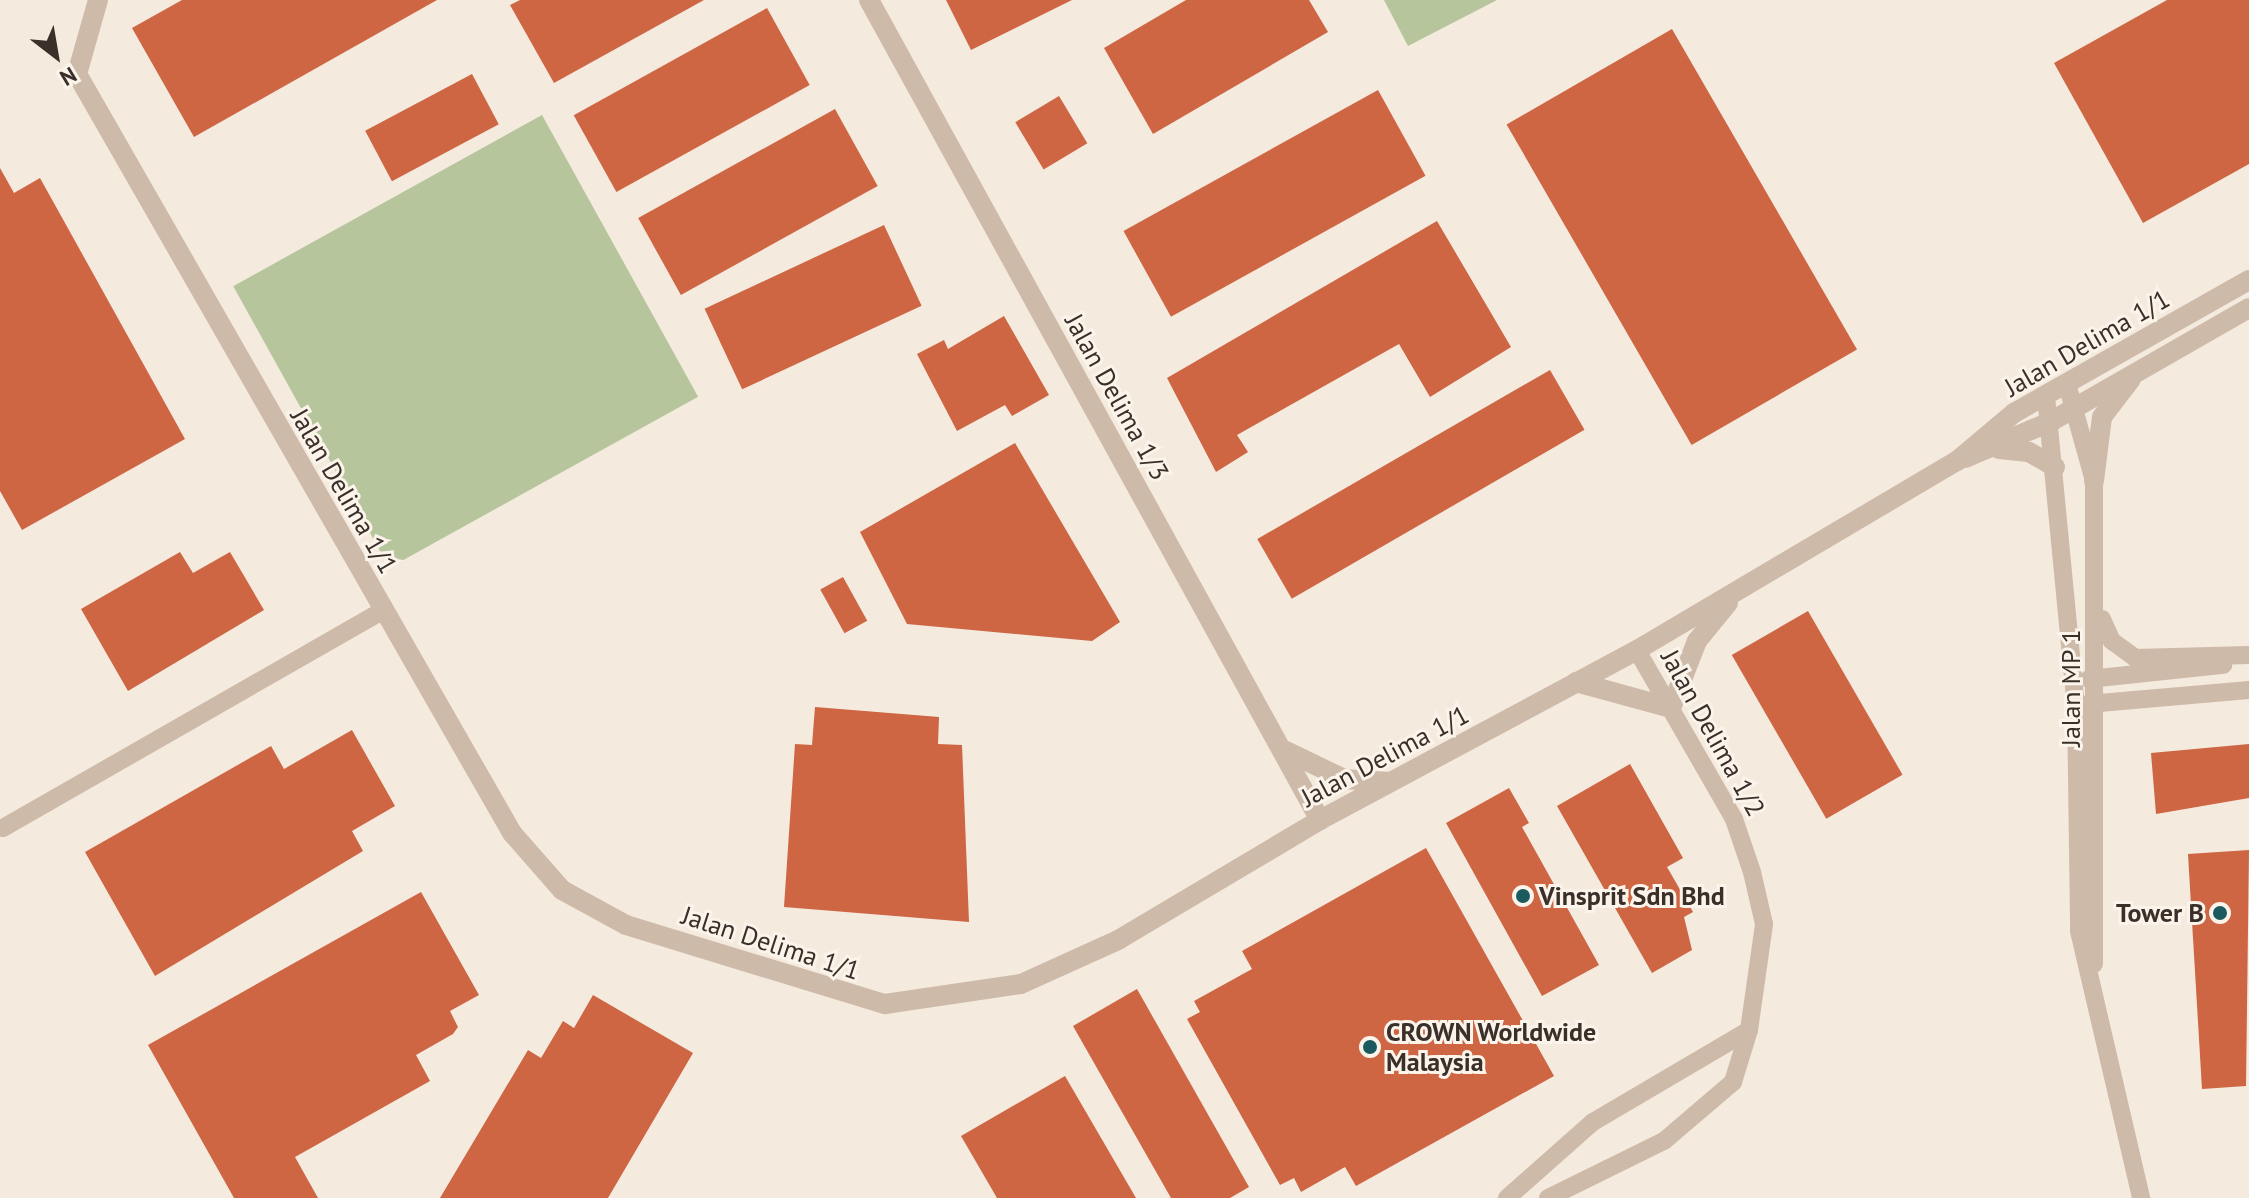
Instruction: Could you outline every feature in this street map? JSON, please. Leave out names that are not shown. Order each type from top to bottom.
[{"type":"street","name":"Jalan Delima 1/1","points":[[98,0],[77,74],[489,799],[562,890],[626,925],[829,992],[924,1004],[1021,984],[1118,940],[1320,820],[1637,650],[1957,461],[2046,396],[2249,280]]},
{"type":"street","name":"Jalan Delima 1/3","points":[[869,0],[1320,820]]},
{"type":"street","name":"Jalan Delima 1/1","points":[[1957,461],[1998,449],[2050,422],[2249,308]]},
{"type":"street","points":[[2094,481],[2102,417],[2136,372]]},
{"type":"street","name":"Jalan MP 1","points":[[2067,384],[2094,481],[2099,678],[2093,995]]},
{"type":"street","name":"Jalan MP 1","points":[[2046,396],[2076,705],[2074,887],[2093,995],[2141,1198]]},
{"type":"street","points":[[1998,449],[2029,452],[2055,467]]},
{"type":"street","points":[[1576,682],[1671,708],[1697,641],[1746,584]]},
{"type":"street","points":[[2097,605],[2108,635],[2135,658],[2249,655]]},
{"type":"street","points":[[3,828],[382,611]]},
{"type":"street","name":"Jalan Delima 1/2","points":[[1548,1198],[1664,1141],[1733,1082],[1749,1030],[1764,924],[1752,872],[1734,819],[1637,650]]},
{"type":"street","points":[[2074,679],[2249,663]]},
{"type":"street","points":[[2076,705],[2249,690]]},
{"type":"street","points":[[1277,743],[1302,764],[1330,774],[1389,782]]},
{"type":"street","points":[[1507,1198],[1593,1122],[1749,1030]]},
{"type":"green space","points":[[1384,0],[1497,0],[1408,46]]},
{"type":"green space","points":[[542,115],[698,397],[389,568],[233,286]]},
{"type":"building","points":[[182,0],[437,0],[194,137],[132,28]]},
{"type":"building","points":[[520,0],[704,0],[554,83],[510,5]]},
{"type":"building","points":[[946,0],[1072,0],[971,50]]},
{"type":"building","points":[[1186,0],[1309,0],[1328,32],[1153,134],[1104,48]]},
{"type":"building","points":[[2167,0],[2249,0],[2249,164],[2143,223],[2054,63]]},
{"type":"building","points":[[767,8],[810,85],[616,192],[574,115]]},
{"type":"building","points":[[1672,29],[1857,349],[1692,445],[1507,124]]},
{"type":"building","points":[[472,74],[499,124],[392,181],[365,131]]},
{"type":"building","points":[[1378,90],[1426,176],[1171,317],[1123,231]]},
{"type":"building","points":[[1059,96],[1087,143],[1044,169],[1015,122]]},
{"type":"building","points":[[835,109],[878,186],[681,295],[638,218]]},
{"type":"building","points":[[0,168],[14,193],[40,178],[185,439],[22,530],[0,491]]},
{"type":"building","points":[[1437,221],[1511,347],[1430,397],[1399,344],[1237,435],[1248,452],[1216,472],[1167,378]]},
{"type":"building","points":[[884,225],[922,306],[742,389],[705,309]]},
{"type":"building","points":[[1004,316],[1049,395],[1012,416],[1005,405],[957,431],[917,354],[944,340],[948,349]]},
{"type":"building","points":[[1550,370],[1584,430],[1292,599],[1257,539]]},
{"type":"building","points":[[1015,443],[1120,622],[1092,641],[907,624],[860,532]]},
{"type":"building","points":[[180,552],[193,573],[230,552],[264,610],[128,691],[81,609]]},
{"type":"building","points":[[843,577],[867,621],[845,633],[820,590]]},
{"type":"building","points":[[1808,611],[1902,775],[1826,819],[1732,655]]},
{"type":"building","points":[[815,707],[939,717],[938,744],[962,745],[969,922],[784,907],[795,744],[812,745]]},
{"type":"building","points":[[352,730],[395,806],[352,831],[363,851],[155,976],[85,852],[271,746],[284,769]]},
{"type":"building","points":[[2249,744],[2249,798],[2156,814],[2151,753]]},
{"type":"building","points":[[1630,764],[1683,858],[1667,867],[1693,912],[1684,917],[1692,950],[1652,973],[1557,806]]},
{"type":"building","name":"Vinsprit Sdn Bhd","points":[[1509,788],[1529,823],[1522,827],[1599,965],[1542,996],[1446,823]]},
{"type":"building","name":"CROWN Worldwide Malaysia","points":[[1426,848],[1554,1076],[1356,1186],[1345,1167],[1301,1192],[1294,1178],[1280,1185],[1187,1019],[1200,1012],[1194,1001],[1252,969],[1242,951]]},
{"type":"building","name":"Tower B","points":[[2249,850],[2246,1086],[2202,1089],[2188,854]]},
{"type":"building","points":[[421,892],[479,995],[450,1011],[458,1027],[453,1034],[416,1055],[430,1081],[295,1157],[318,1198],[234,1198],[148,1045]]},
{"type":"building","points":[[1137,989],[1249,1187],[1230,1198],[1171,1198],[1073,1026]]},
{"type":"building","points":[[593,995],[693,1053],[608,1198],[440,1198],[528,1050],[541,1058],[563,1021],[574,1028]]},
{"type":"building","points":[[1065,1076],[1136,1198],[997,1198],[961,1136]]},
{"type":"place","name":"Vinsprit Sdn Bhd","points":[[1523,896]]},
{"type":"place","name":"Tower B","points":[[2220,913]]},
{"type":"place","name":"CROWN Worldwide Malaysia","points":[[1370,1047]]}]
